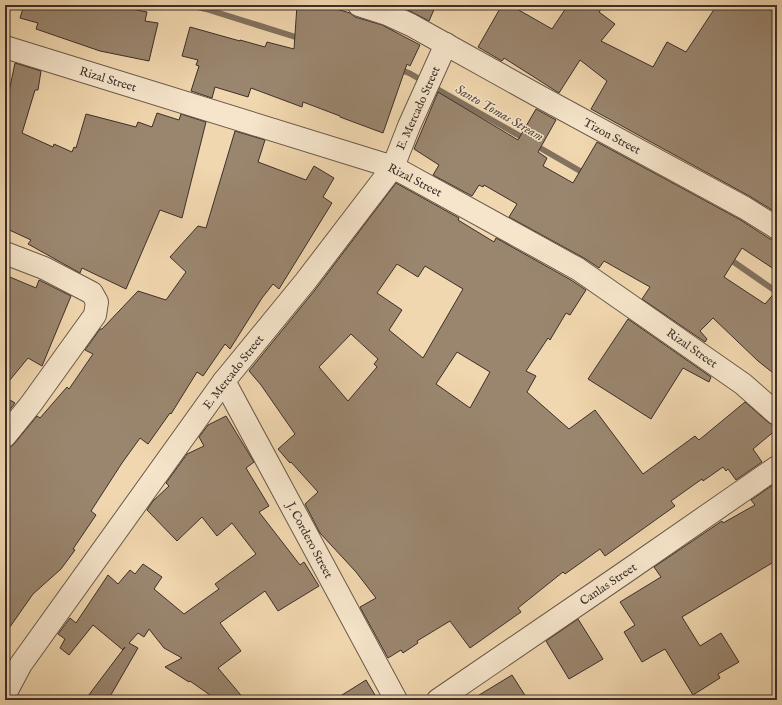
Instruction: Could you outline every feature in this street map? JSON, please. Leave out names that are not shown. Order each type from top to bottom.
[{"type":"street","name":"Tizon Street","points":[[359,5],[387,14],[411,25],[745,208],[777,228]]},
{"type":"street","name":"E. Mercado Street","points":[[5,694],[21,664],[224,381],[305,282],[393,167],[409,126],[446,44]]},
{"type":"street","name":"Rizal Street","points":[[5,47],[393,167],[578,269],[743,384],[777,414]]},
{"type":"street","points":[[5,253],[44,268],[92,293],[97,302],[95,315],[31,404],[5,436]]},
{"type":"street","name":"J. Cordero Street","points":[[224,381],[396,700]]},
{"type":"street","name":"Canlas Street","points":[[438,700],[777,467]]},
{"type":"building","points":[[24,5],[124,5],[132,7],[132,9],[147,12],[145,21],[158,23],[149,61],[100,51],[36,29],[38,23],[20,18]]},
{"type":"building","points":[[297,5],[323,5],[350,13],[355,17],[382,25],[420,45],[410,66],[407,64],[383,133],[303,102],[302,107],[251,88],[248,97],[215,87],[212,98],[191,91],[199,66],[196,65],[198,60],[182,56],[190,27],[265,47],[267,42],[294,49]]},
{"type":"building","points":[[410,5],[436,5],[429,21],[408,10]]},
{"type":"building","points":[[502,5],[510,5],[552,29],[568,5],[604,5],[599,12],[615,24],[601,41],[653,67],[667,42],[686,52],[717,5],[770,5],[777,10],[777,213],[751,197],[591,109],[607,81],[580,60],[559,93],[504,58],[502,61],[478,47]]},
{"type":"building","points":[[15,63],[41,71],[38,90],[35,90],[22,133],[53,147],[54,144],[72,152],[74,147],[76,148],[86,114],[136,127],[138,122],[152,127],[157,113],[179,120],[181,114],[206,122],[182,218],[160,210],[126,289],[82,268],[80,273],[28,244],[31,240],[5,228],[5,104]]},
{"type":"building","points":[[438,92],[518,140],[536,109],[556,120],[538,152],[547,158],[543,166],[573,183],[597,142],[739,219],[770,239],[777,240],[777,271],[742,248],[724,277],[765,304],[777,290],[777,376],[758,361],[713,318],[700,331],[707,339],[705,342],[642,299],[650,287],[604,261],[599,268],[584,258],[509,217],[517,204],[484,185],[483,187],[479,185],[472,196],[433,175],[439,165],[414,149]]},
{"type":"building","points":[[235,131],[265,140],[258,162],[306,180],[314,166],[334,178],[323,197],[332,203],[279,289],[273,284],[262,298],[230,349],[225,344],[203,376],[197,372],[171,414],[170,413],[148,444],[140,438],[91,511],[96,515],[73,549],[75,550],[61,569],[33,594],[5,634],[5,448],[14,444],[37,416],[40,418],[67,387],[69,389],[93,354],[85,350],[100,329],[102,329],[138,291],[166,300],[186,272],[170,257],[198,226],[206,228]]},
{"type":"building","points":[[396,183],[459,218],[458,220],[494,242],[496,238],[586,290],[570,315],[566,313],[550,340],[548,338],[526,371],[536,376],[527,392],[569,429],[595,410],[643,474],[695,436],[699,440],[745,402],[769,423],[777,426],[777,429],[753,449],[762,462],[736,480],[728,469],[726,471],[723,467],[703,481],[702,479],[671,501],[675,506],[605,556],[600,549],[565,574],[563,572],[518,608],[521,612],[470,648],[450,621],[417,641],[418,643],[403,653],[401,650],[388,658],[360,607],[376,598],[356,572],[320,533],[305,504],[318,492],[278,449],[295,434],[261,385],[249,371],[315,290]],"holes":[[[397,264],[418,277],[425,266],[463,289],[423,358],[389,330],[402,310],[377,293]],[[351,334],[378,359],[374,364],[377,367],[348,401],[319,367]],[[457,352],[490,372],[470,408],[436,384]]]},
{"type":"building","points":[[5,275],[36,288],[39,280],[71,296],[42,366],[28,358],[5,386]]},
{"type":"building","points":[[628,319],[711,377],[709,382],[683,368],[651,419],[588,379]]},
{"type":"building","points":[[5,397],[15,403],[5,416]]},
{"type":"building","points":[[226,416],[254,462],[246,468],[269,506],[259,512],[300,565],[304,562],[319,586],[278,611],[265,591],[220,623],[241,651],[218,668],[245,700],[217,700],[190,681],[189,682],[165,667],[182,658],[164,648],[149,629],[144,637],[138,633],[129,643],[138,648],[108,700],[85,700],[123,650],[93,625],[69,655],[60,648],[65,639],[58,634],[70,618],[76,623],[108,575],[118,584],[130,570],[135,574],[143,564],[162,577],[154,589],[184,614],[219,589],[215,584],[256,554],[232,523],[217,536],[202,517],[177,541],[147,510],[153,501],[169,486],[166,483],[187,454],[204,446],[199,437],[208,425]]},
{"type":"building","points":[[777,482],[777,560],[682,617],[700,646],[721,633],[739,662],[718,674],[720,678],[693,695],[665,649],[642,662],[624,632],[635,625],[620,602],[661,577],[654,567],[722,521],[723,523],[755,505],[751,500]]},
{"type":"building","points":[[578,619],[603,659],[569,679],[546,641]]},
{"type":"building","points":[[512,675],[528,700],[471,700]]},
{"type":"building","points":[[366,680],[378,700],[334,700]]},
{"type":"waterway","name":"Santo Tomas Stream","points":[[188,5],[206,9],[302,39]]},
{"type":"waterway","name":"Santo Tomas Stream","points":[[398,69],[409,73],[527,140]]},
{"type":"waterway","name":"Santo Tomas Stream","points":[[535,145],[587,175]]},
{"type":"waterway","name":"Santo Tomas Stream","points":[[728,258],[777,292]]}]
